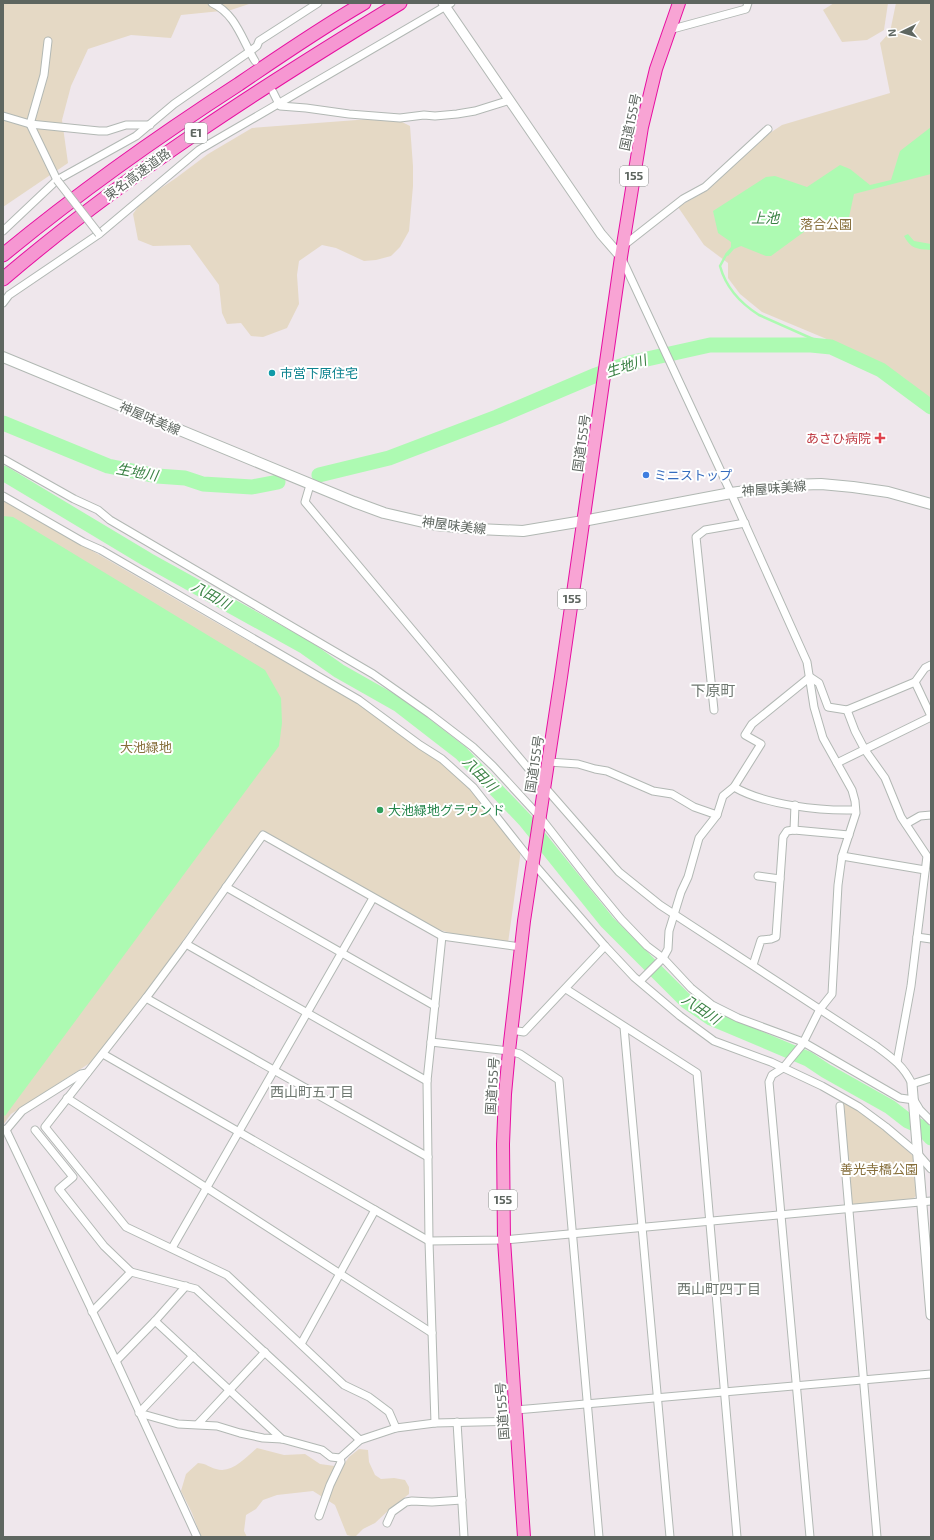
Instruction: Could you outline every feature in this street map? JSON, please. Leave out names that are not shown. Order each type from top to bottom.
[{"type":"highway","name":"東名高速道路","points":[[3,255],[108,173],[177,124],[364,3]]},
{"type":"highway","name":"東名高速道路","points":[[3,279],[64,228],[184,140],[400,3]]},
{"type":"highway","name":"国道155号","points":[[524,1537],[504,1240],[503,1144],[505,1094],[511,1030],[520,947],[549,762],[622,252],[642,127],[656,69],[679,3]]},
{"type":"main road","name":"神屋味美線","points":[[3,358],[310,485],[384,513],[436,525],[524,531],[731,492],[789,485],[821,484],[888,492],[931,504]]},
{"type":"street","points":[[212,3],[220,7],[232,20],[241,33],[255,61]]},
{"type":"street","points":[[3,231],[57,180],[136,136],[174,104],[250,52],[257,46],[259,41],[318,3]]},
{"type":"street","points":[[669,30],[746,9],[748,3]]},
{"type":"street","points":[[3,303],[9,295],[99,234],[200,150],[280,104],[446,4],[601,234],[622,252],[807,662],[814,707],[823,738],[852,790],[855,801],[856,810],[842,856],[838,885],[832,994],[820,1009],[803,1043],[784,1067],[772,1075],[769,1082],[810,1537]]},
{"type":"street","points":[[48,41],[44,75],[30,124],[57,180],[99,234]]},
{"type":"street","points":[[273,92],[280,106],[400,118],[424,115],[435,116],[457,114],[475,111],[510,100]]},
{"type":"street","points":[[3,116],[30,124],[107,131],[126,125],[150,125]]},
{"type":"street","points":[[622,252],[684,199],[705,187],[768,129]]},
{"type":"street","points":[[3,459],[67,495],[98,510],[110,520],[373,674],[430,714],[473,747],[540,816],[621,919],[662,960],[712,1005],[738,1018],[803,1043],[900,1098],[914,1100]]},
{"type":"street","points":[[310,485],[305,502],[545,788],[618,872],[643,893],[820,1009],[897,1062],[906,1072],[912,1084],[918,1154],[926,1202],[931,1315]]},
{"type":"street","points":[[3,496],[83,542],[101,550],[359,700],[420,746],[442,760],[473,786],[533,863],[605,946],[634,976],[680,1016],[714,1041],[784,1067],[859,1107],[918,1154],[931,1169]]},
{"type":"street","points":[[714,710],[696,537],[705,530],[745,523]]},
{"type":"street","points":[[810,677],[819,683],[828,707],[847,710],[915,682],[925,668],[931,665]]},
{"type":"street","points":[[640,981],[662,960],[668,949],[669,931],[680,892],[688,877],[699,838],[717,816],[724,796],[734,787],[761,744],[745,735],[752,724],[810,677]]},
{"type":"street","points":[[838,764],[931,717],[915,682]]},
{"type":"street","points":[[847,710],[854,731],[865,750],[885,778],[901,817],[927,856],[911,986],[897,1062]]},
{"type":"street","points":[[549,762],[578,764],[606,771],[653,791],[672,794],[694,807],[717,816]]},
{"type":"street","points":[[734,787],[748,793],[795,806],[836,811],[856,810]]},
{"type":"street","points":[[794,830],[795,806]]},
{"type":"street","points":[[906,824],[920,816],[931,815]]},
{"type":"street","points":[[753,965],[761,940],[771,939],[776,936],[782,837],[787,831],[794,830],[848,835]]},
{"type":"street","points":[[396,1428],[389,1412],[368,1397],[344,1385],[227,1275],[126,1227],[45,1127],[146,998],[263,835],[442,936],[520,947]]},
{"type":"street","points":[[842,856],[925,870]]},
{"type":"street","points":[[758,876],[780,879]]},
{"type":"street","points":[[226,887],[435,1006]]},
{"type":"street","points":[[172,1248],[373,898]]},
{"type":"street","points":[[435,1423],[429,1241],[427,1081],[442,936]]},
{"type":"street","points":[[916,937],[931,939]]},
{"type":"street","points":[[186,944],[427,1081]]},
{"type":"street","points":[[511,1030],[524,1032],[605,946]]},
{"type":"street","points":[[566,989],[697,1073],[737,1537]]},
{"type":"street","points":[[146,998],[274,1072],[428,1157]]},
{"type":"street","points":[[624,1026],[670,1537]]},
{"type":"street","points":[[431,1042],[509,1051],[520,1054],[559,1080],[599,1537]]},
{"type":"street","points":[[103,1054],[429,1241],[504,1240],[710,1220],[926,1202]]},
{"type":"street","points":[[87,1073],[81,1074],[22,1111],[4,1129],[116,1361],[197,1537]]},
{"type":"street","points":[[912,1084],[931,1078]]},
{"type":"street","points":[[67,1098],[432,1333]]},
{"type":"street","points":[[914,1100],[920,1110],[931,1121]]},
{"type":"street","points":[[840,1106],[877,1537]]},
{"type":"street","points":[[35,1130],[73,1177],[59,1189],[104,1246],[131,1272],[196,1289],[360,1440]]},
{"type":"street","points":[[301,1344],[375,1210]]},
{"type":"street","points":[[92,1312],[131,1272]]},
{"type":"street","points":[[116,1361],[155,1321],[186,1286]]},
{"type":"street","points":[[155,1321],[230,1389],[282,1439]]},
{"type":"street","points":[[198,1424],[265,1352]]},
{"type":"street","points":[[139,1413],[193,1356]]},
{"type":"street","points":[[139,1413],[178,1424],[217,1426],[240,1434],[263,1438],[282,1439],[322,1450],[331,1457],[340,1458],[360,1440],[396,1428],[516,1416],[587,1404],[931,1374]]},
{"type":"street","points":[[457,1422],[464,1537]]},
{"type":"street","points":[[319,1516],[330,1485],[341,1462],[340,1458]]},
{"type":"street","points":[[387,1522],[392,1512],[406,1502],[462,1500]]},
{"type":"green space","points":[[3,3],[252,3],[231,10],[181,15],[171,38],[131,35],[88,49],[71,86],[62,120],[68,163],[3,207]]},
{"type":"green space","points":[[834,3],[888,3],[884,30],[867,40],[842,42],[823,10]]},
{"type":"green space","name":"落合公園","points":[[896,3],[931,3],[931,400],[904,378],[878,362],[762,312],[740,294],[728,278],[728,263],[704,245],[678,207],[708,190],[767,135],[782,125],[890,93],[880,43],[890,32]]},
{"type":"green space","points":[[370,119],[398,120],[410,126],[413,186],[409,231],[400,247],[391,256],[376,260],[364,261],[336,248],[322,245],[299,261],[297,275],[299,304],[287,328],[263,337],[251,336],[241,323],[227,324],[222,313],[219,285],[190,245],[153,246],[138,240],[133,214],[142,201],[208,154],[252,128]]},
{"type":"green space","name":"大池緑地","points":[[3,499],[354,701],[439,761],[472,789],[521,850],[508,943],[457,935],[437,929],[262,830],[147,991],[93,1061],[11,1114],[3,1125]]},
{"type":"green space","name":"善光寺橋公園","points":[[841,1100],[870,1118],[913,1156],[916,1196],[913,1199],[850,1205]]},
{"type":"green space","points":[[257,1448],[284,1455],[305,1454],[320,1464],[342,1467],[349,1457],[359,1449],[368,1450],[369,1462],[375,1475],[381,1479],[394,1478],[405,1480],[409,1487],[409,1494],[375,1523],[363,1529],[355,1537],[347,1535],[335,1505],[313,1491],[277,1495],[263,1500],[256,1509],[246,1515],[244,1531],[247,1537],[201,1537],[192,1513],[181,1491],[186,1474],[198,1463],[222,1470],[233,1467]]},
{"type":"water","name":"上池","points":[[931,127],[931,174],[854,194],[848,222],[843,224],[812,226],[771,256],[766,256],[741,246],[734,249],[728,256],[725,254],[731,247],[731,242],[718,233],[713,211],[766,177],[775,176],[807,187],[840,165],[850,169],[870,185],[891,180],[900,151]]},
{"type":"water","points":[[908,234],[914,241],[931,244],[931,250],[918,249],[909,244],[904,236]]},
{"type":"water","name":"大池緑地","points":[[3,516],[13,517],[265,670],[281,698],[282,723],[279,746],[5,1116],[3,1114]]},
{"type":"waterway","points":[[726,255],[720,266],[730,288],[740,300],[759,315],[831,347]]},
{"type":"waterway","name":"生地川","points":[[319,475],[389,458],[497,417],[596,375],[629,363],[710,345],[811,345],[831,347],[881,370],[931,407]]},
{"type":"waterway","name":"生地川","points":[[3,423],[108,466],[157,476],[185,478],[203,484],[252,487],[278,482]]},
{"type":"waterway","name":"八田川","points":[[3,473],[148,560],[305,647],[339,671],[399,705],[461,753],[525,820],[607,922],[686,1001],[711,1018],[808,1059],[826,1071],[890,1107],[908,1121],[921,1127],[931,1138]]},
{"type":"place","name":"市営下原住宅","points":[[272,373]]},
{"type":"place","name":"あさひ病院","points":[[880,438]]},
{"type":"place","name":"ミニストップ","points":[[646,475]]},
{"type":"place","name":"大池緑地グラウンド","points":[[380,810]]},
{"type":"district","name":"下原町","points":[[713,691]]},
{"type":"district","name":"西山町五丁目","points":[[312,1092]]},
{"type":"district","name":"西山町四丁目","points":[[719,1289]]}]
